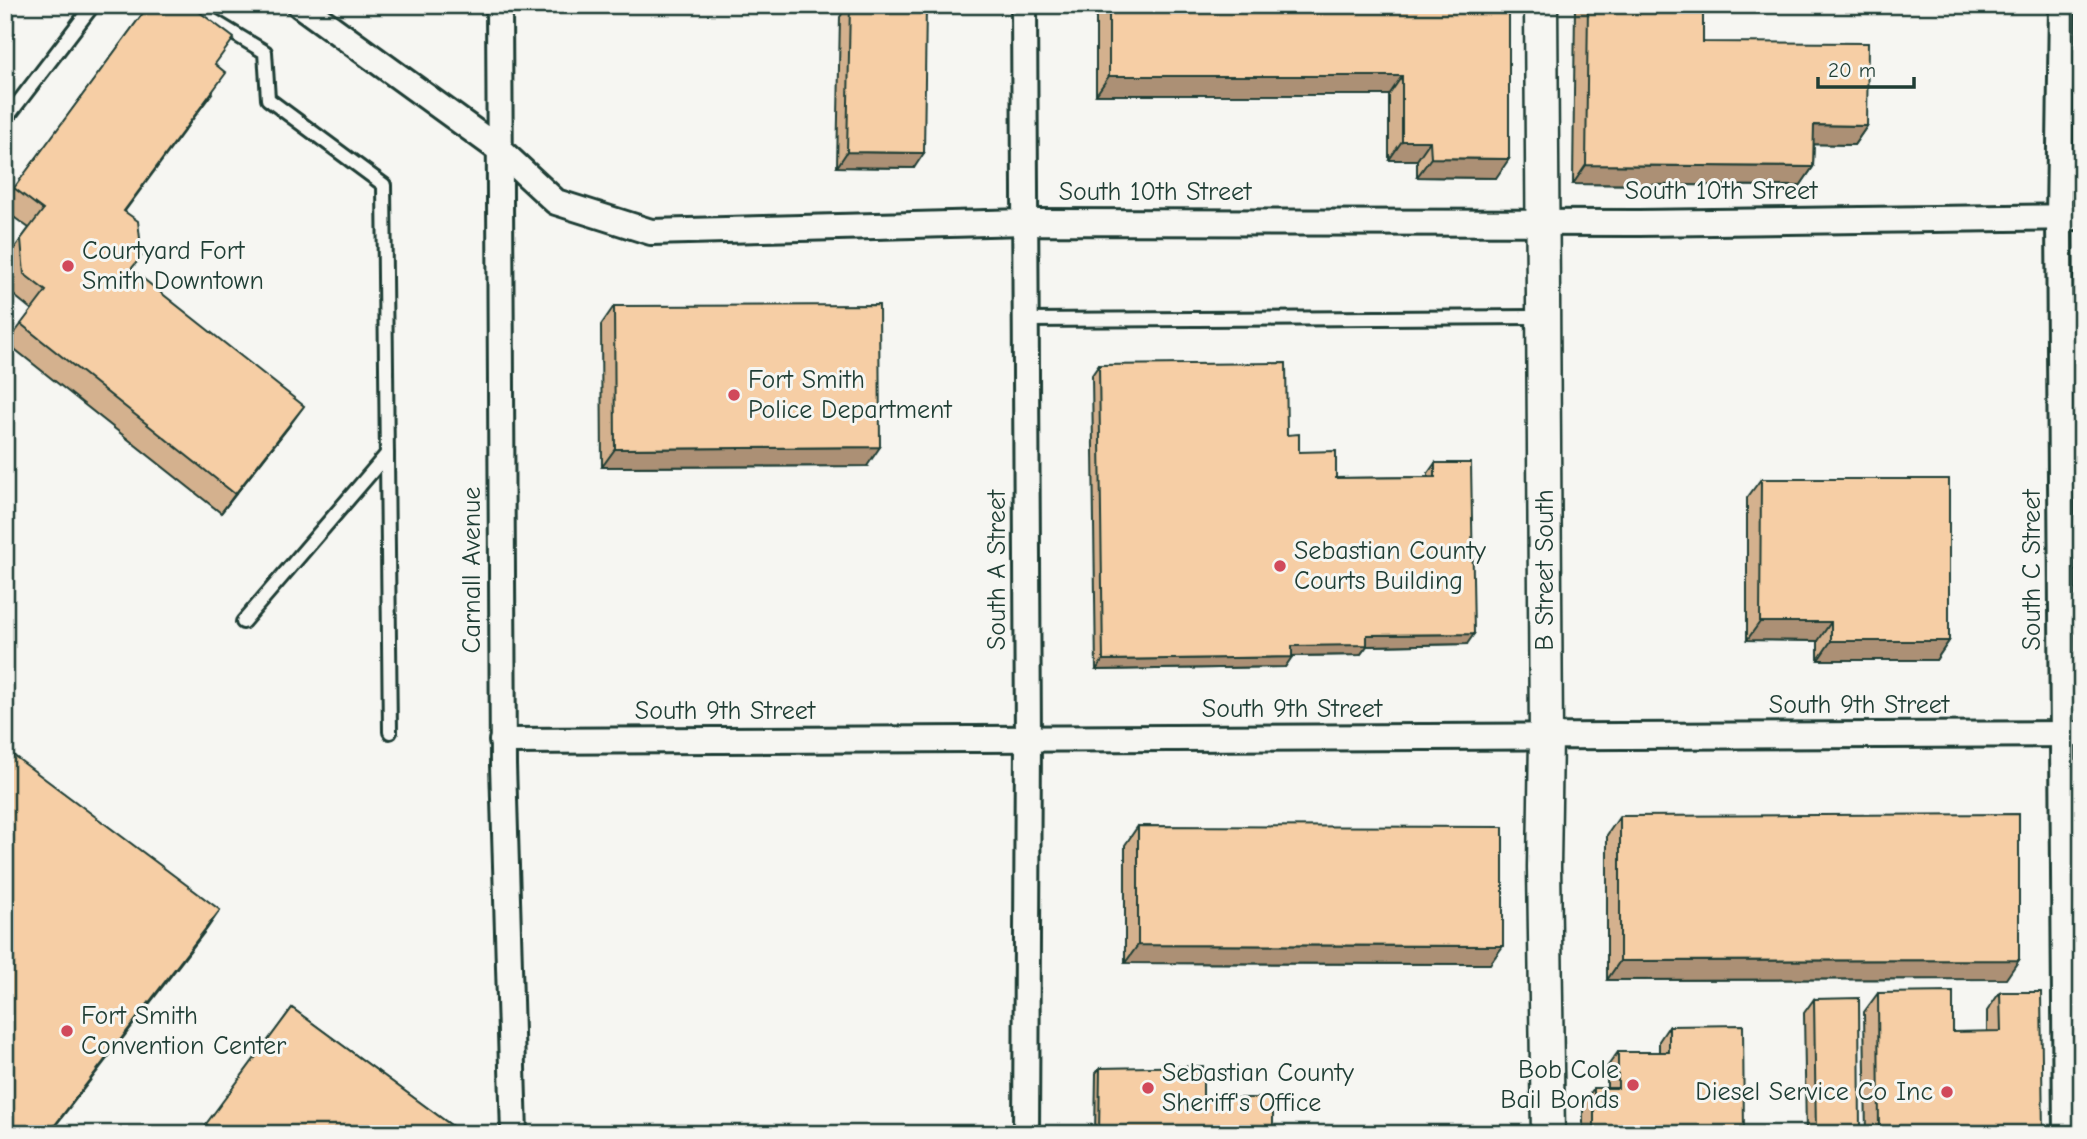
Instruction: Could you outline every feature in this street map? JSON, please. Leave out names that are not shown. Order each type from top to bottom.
[{"type":"street","name":"South 10th Street","points":[[300,5],[500,150],[556,202],[651,232],[1025,222],[1652,222],[2071,218]]},
{"type":"street","name":"Carnall Avenue","points":[[499,5],[502,741],[514,1134]]},
{"type":"street","name":"South A Street","points":[[1024,5],[1028,740],[1026,1134]]},
{"type":"street","name":"B Street South","points":[[1541,5],[1546,737],[1544,867],[1548,1134]]},
{"type":"street","name":"South C Street","points":[[2062,5],[2071,218],[2073,734],[2066,1134]]},
{"type":"street","name":"South 9th Street","points":[[502,741],[2073,734]]},
{"type":"lane","points":[[5,120],[93,5]]},
{"type":"lane","points":[[187,5],[264,52],[268,99],[384,185],[390,732]]},
{"type":"lane","points":[[1025,320],[1543,317]]},
{"type":"lane","points":[[243,622],[387,454]]},
{"type":"building","name":"Courtyard Fort Smith Downtown","points":[[149,5],[190,5],[234,38],[215,64],[226,73],[124,211],[138,221],[142,256],[131,269],[304,406],[235,494],[21,324],[46,291],[24,274],[21,239],[43,210],[14,188]]},
{"type":"building","points":[[850,5],[926,5],[924,153],[847,152]]},
{"type":"building","points":[[1109,5],[1509,5],[1509,159],[1431,158],[1430,141],[1402,141],[1402,76],[1109,76]]},
{"type":"building","points":[[1588,5],[1703,5],[1703,42],[1868,43],[1867,126],[1814,125],[1813,167],[1586,165]]},
{"type":"building","name":"Fort Smith Police Department","points":[[879,305],[880,447],[615,449],[614,306]]},
{"type":"building","name":"Sebastian County Courts Building","points":[[1286,363],[1287,435],[1299,434],[1299,452],[1336,451],[1336,478],[1435,477],[1435,463],[1471,463],[1474,634],[1367,635],[1367,645],[1292,646],[1292,657],[1103,660],[1099,365]]},
{"type":"building","points":[[1761,479],[1949,479],[1949,641],[1831,641],[1831,622],[1760,622]]},
{"type":"building","name":"Fort Smith Convention Center","points":[[5,749],[220,910],[48,1134],[5,1134]]},
{"type":"building","points":[[2019,814],[2019,960],[1620,961],[1620,816]]},
{"type":"building","points":[[1138,826],[1503,827],[1503,946],[1138,945]]},
{"type":"building","name":"Diesel Service Co Inc","points":[[1953,992],[1953,1032],[2001,1031],[2000,992],[2041,992],[2043,1134],[1879,1134],[1878,993]]},
{"type":"building","name":"Diesel Service Co Inc","points":[[1859,998],[1860,1134],[1816,1134],[1814,999]]},
{"type":"building","points":[[292,1008],[463,1134],[219,1134],[206,1124]]},
{"type":"building","points":[[1743,1025],[1744,1134],[1594,1134],[1594,1088],[1618,1088],[1618,1052],[1669,1052],[1669,1026]]},
{"type":"building","name":"Sebastian County Sheriff's Office","points":[[1203,1066],[1203,1098],[1273,1098],[1273,1134],[1099,1134],[1100,1068]]},
{"type":"place","name":"Courtyard Fort Smith Downtown","points":[[68,266]]},
{"type":"place","name":"Fort Smith Police Department","points":[[734,395]]},
{"type":"place","name":"Sebastian County Courts Building","points":[[1280,566]]},
{"type":"place","name":"Fort Smith Convention Center","points":[[67,1031]]},
{"type":"place","name":"Bob Cole Bail Bonds","points":[[1633,1085]]},
{"type":"place","name":"Sebastian County Sheriff's Office","points":[[1148,1088]]},
{"type":"place","name":"Diesel Service Co Inc","points":[[1947,1092]]}]
